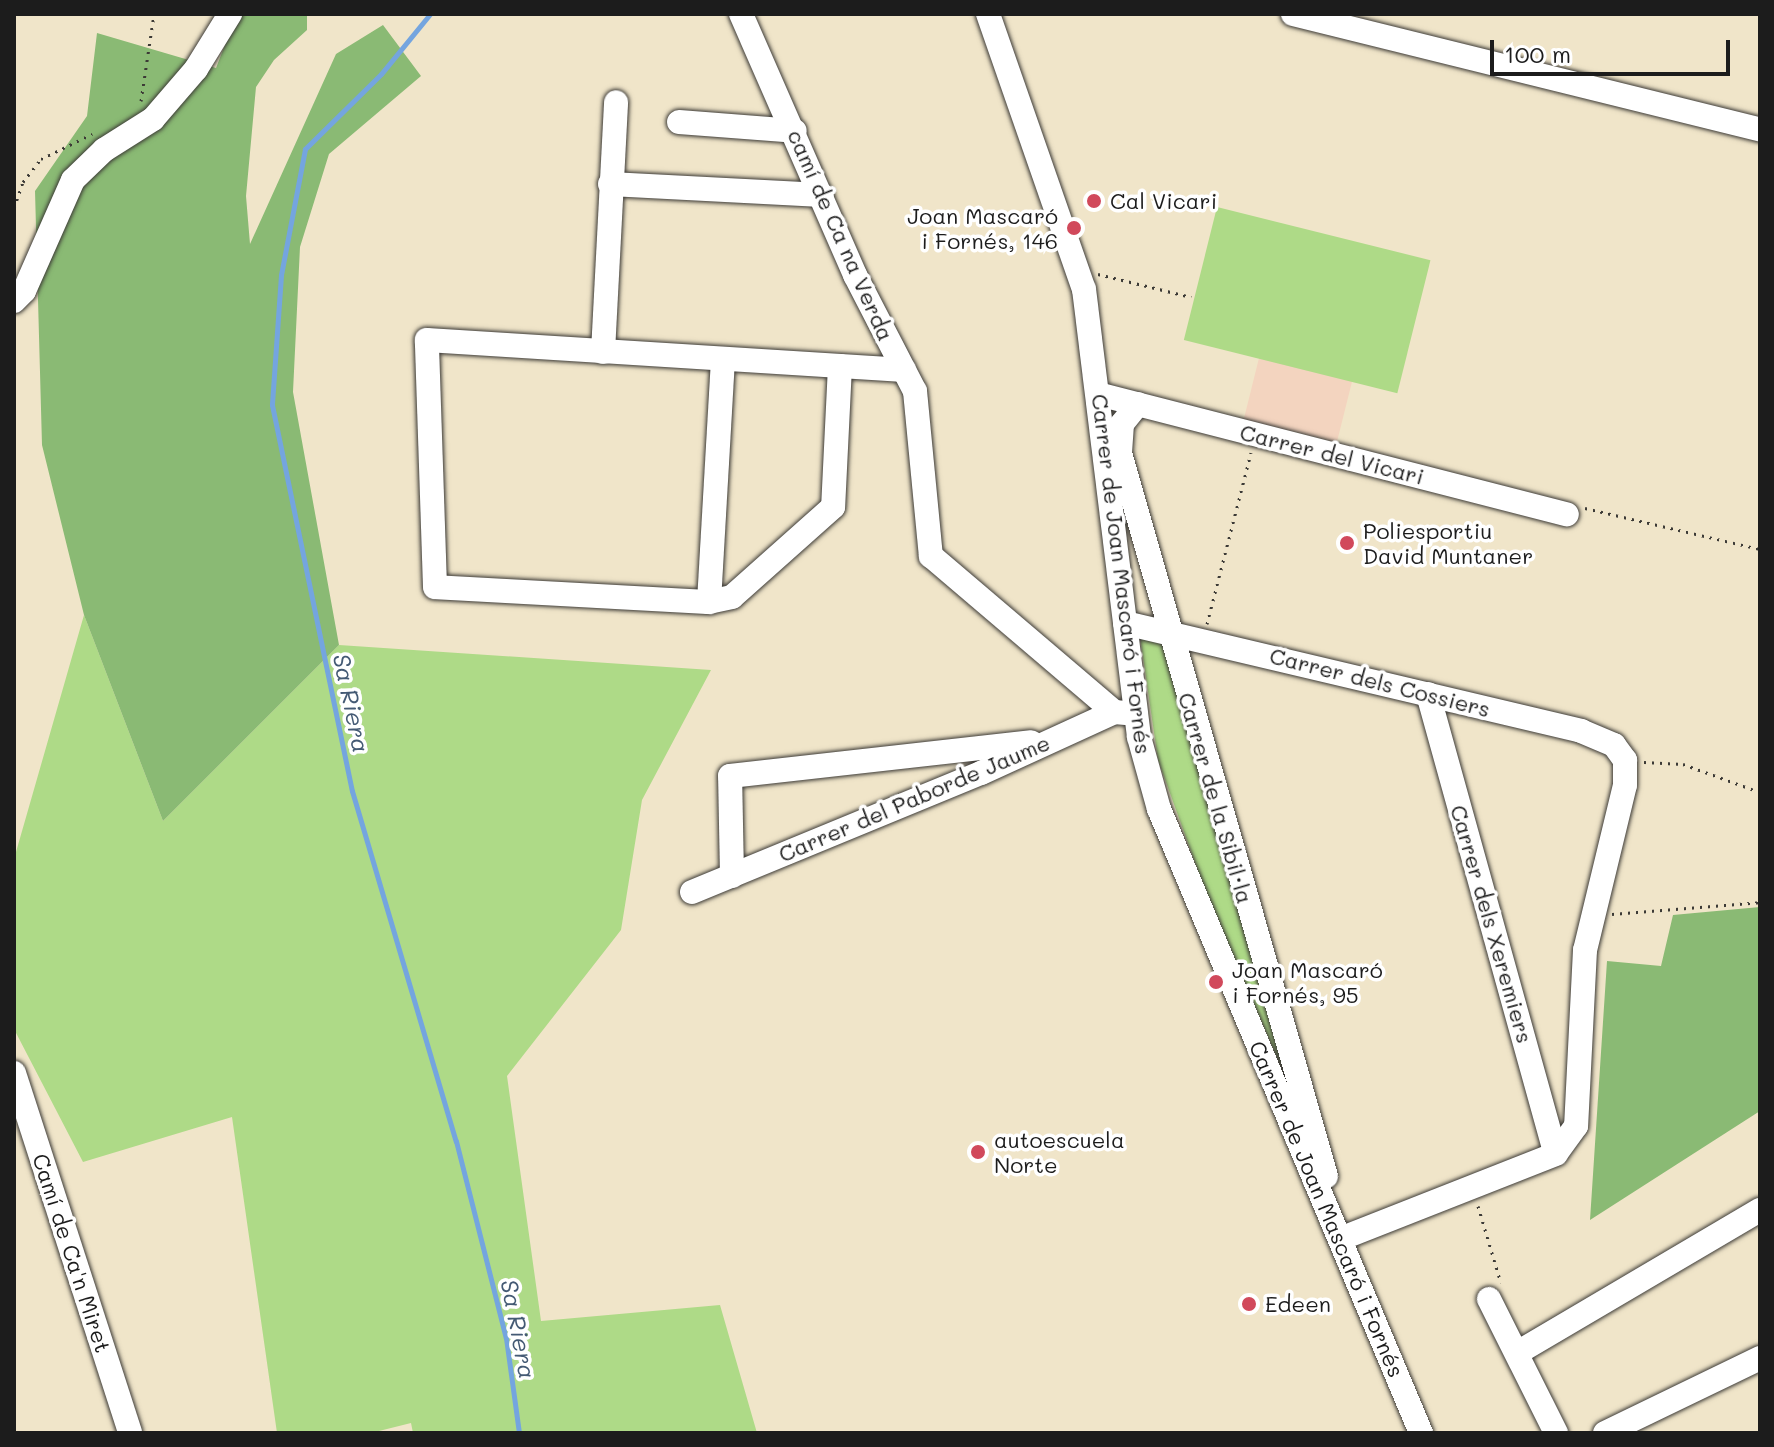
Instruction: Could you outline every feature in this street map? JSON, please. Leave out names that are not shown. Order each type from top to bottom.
[{"type":"street","points":[[14,301],[24,291],[73,180],[104,150],[153,119],[196,69],[230,14]]},
{"type":"street","name":"camí de Ca na Verda","points":[[741,14],[795,131],[855,275],[915,391],[931,556],[1125,712]]},
{"type":"street","name":"Carrer de Joan Mascaró i Fornés","points":[[988,14],[1077,269],[1098,394],[1125,623],[1125,712],[1159,809],[1421,1433]]},
{"type":"street","points":[[1293,14],[1760,130]]},
{"type":"street","points":[[603,352],[616,102]]},
{"type":"street","points":[[679,122],[795,131]]},
{"type":"street","points":[[610,184],[822,195]]},
{"type":"street","points":[[840,366],[833,507],[732,597],[709,602],[435,587],[427,340],[904,370]]},
{"type":"street","points":[[709,602],[723,359]]},
{"type":"street","name":"Carrer del Vicari","points":[[1098,394],[1567,514]]},
{"type":"street","name":"Carrer de la Sibil·la","points":[[1138,404],[1122,424],[1120,453],[1168,631],[1327,1173],[1320,1193]]},
{"type":"street","name":"Carrer dels Cossiers","points":[[1125,623],[1581,731],[1614,745],[1625,760]]},
{"type":"street","name":"Carrer dels Xeremiers","points":[[1428,694],[1556,1154]]},
{"type":"street","name":"Carrer del Paborde Jaume","points":[[692,892],[1049,740],[1125,712]]},
{"type":"street","points":[[732,876],[730,776],[1049,740]]},
{"type":"street","points":[[1340,1239],[1556,1154],[1576,1126],[1585,950],[1625,785],[1625,760]]},
{"type":"street","name":"Camí de Ca'n Miret","points":[[14,1073],[130,1433]]},
{"type":"street","points":[[1517,1353],[1760,1210]]},
{"type":"street","points":[[1489,1299],[1556,1433]]},
{"type":"street","points":[[1605,1433],[1760,1358]]},
{"type":"path","points":[[139,108],[154,14]]},
{"type":"path","points":[[14,208],[23,182],[41,159],[77,138],[106,131]]},
{"type":"path","points":[[1077,269],[1191,297]]},
{"type":"path","points":[[1204,640],[1256,434]]},
{"type":"path","points":[[1567,514],[1585,508],[1760,549]]},
{"type":"path","points":[[1625,760],[1683,764],[1760,792]]},
{"type":"path","points":[[1593,916],[1760,902]]},
{"type":"path","points":[[1473,1187],[1503,1290],[1489,1299]]},
{"type":"shaded area","points":[[1259,358],[1352,381],[1337,442],[1244,419]]},
{"type":"green space","points":[[237,14],[307,14],[307,30],[274,60],[256,87],[246,196],[250,244],[336,54],[383,25],[421,76],[329,154],[300,247],[293,392],[339,645],[163,821],[84,615],[42,445],[35,191],[87,116],[97,33],[216,68]]},
{"type":"green space","points":[[1217,207],[1430,260],[1397,393],[1184,340]]},
{"type":"green space","points":[[84,615],[163,821],[339,645],[711,670],[642,800],[621,930],[507,1076],[541,1321],[720,1305],[757,1433],[413,1433],[411,1423],[371,1433],[277,1433],[232,1117],[83,1162],[14,1029],[14,859]]},
{"type":"green space","points":[[1139,630],[1165,636],[1308,1129],[1206,893],[1158,760]]},
{"type":"green space","points":[[1760,907],[1760,1111],[1590,1220],[1607,961],[1661,966],[1673,915]]},
{"type":"waterway","name":"Sa Riera","points":[[430,14],[381,74],[305,149],[281,275],[272,405],[352,791],[456,1141],[506,1338],[519,1433]]},
{"type":"place","name":"Cal Vicari","points":[[1094,201]]},
{"type":"place","name":"Joan Mascaró i Fornés, 146","points":[[1074,228]]},
{"type":"place","name":"Poliesportiu David Muntaner","points":[[1347,543]]},
{"type":"place","name":"Joan Mascaró i Fornés, 95","points":[[1216,982]]},
{"type":"place","name":"autoescuela Norte","points":[[978,1152]]},
{"type":"place","name":"Edeen","points":[[1249,1304]]}]
